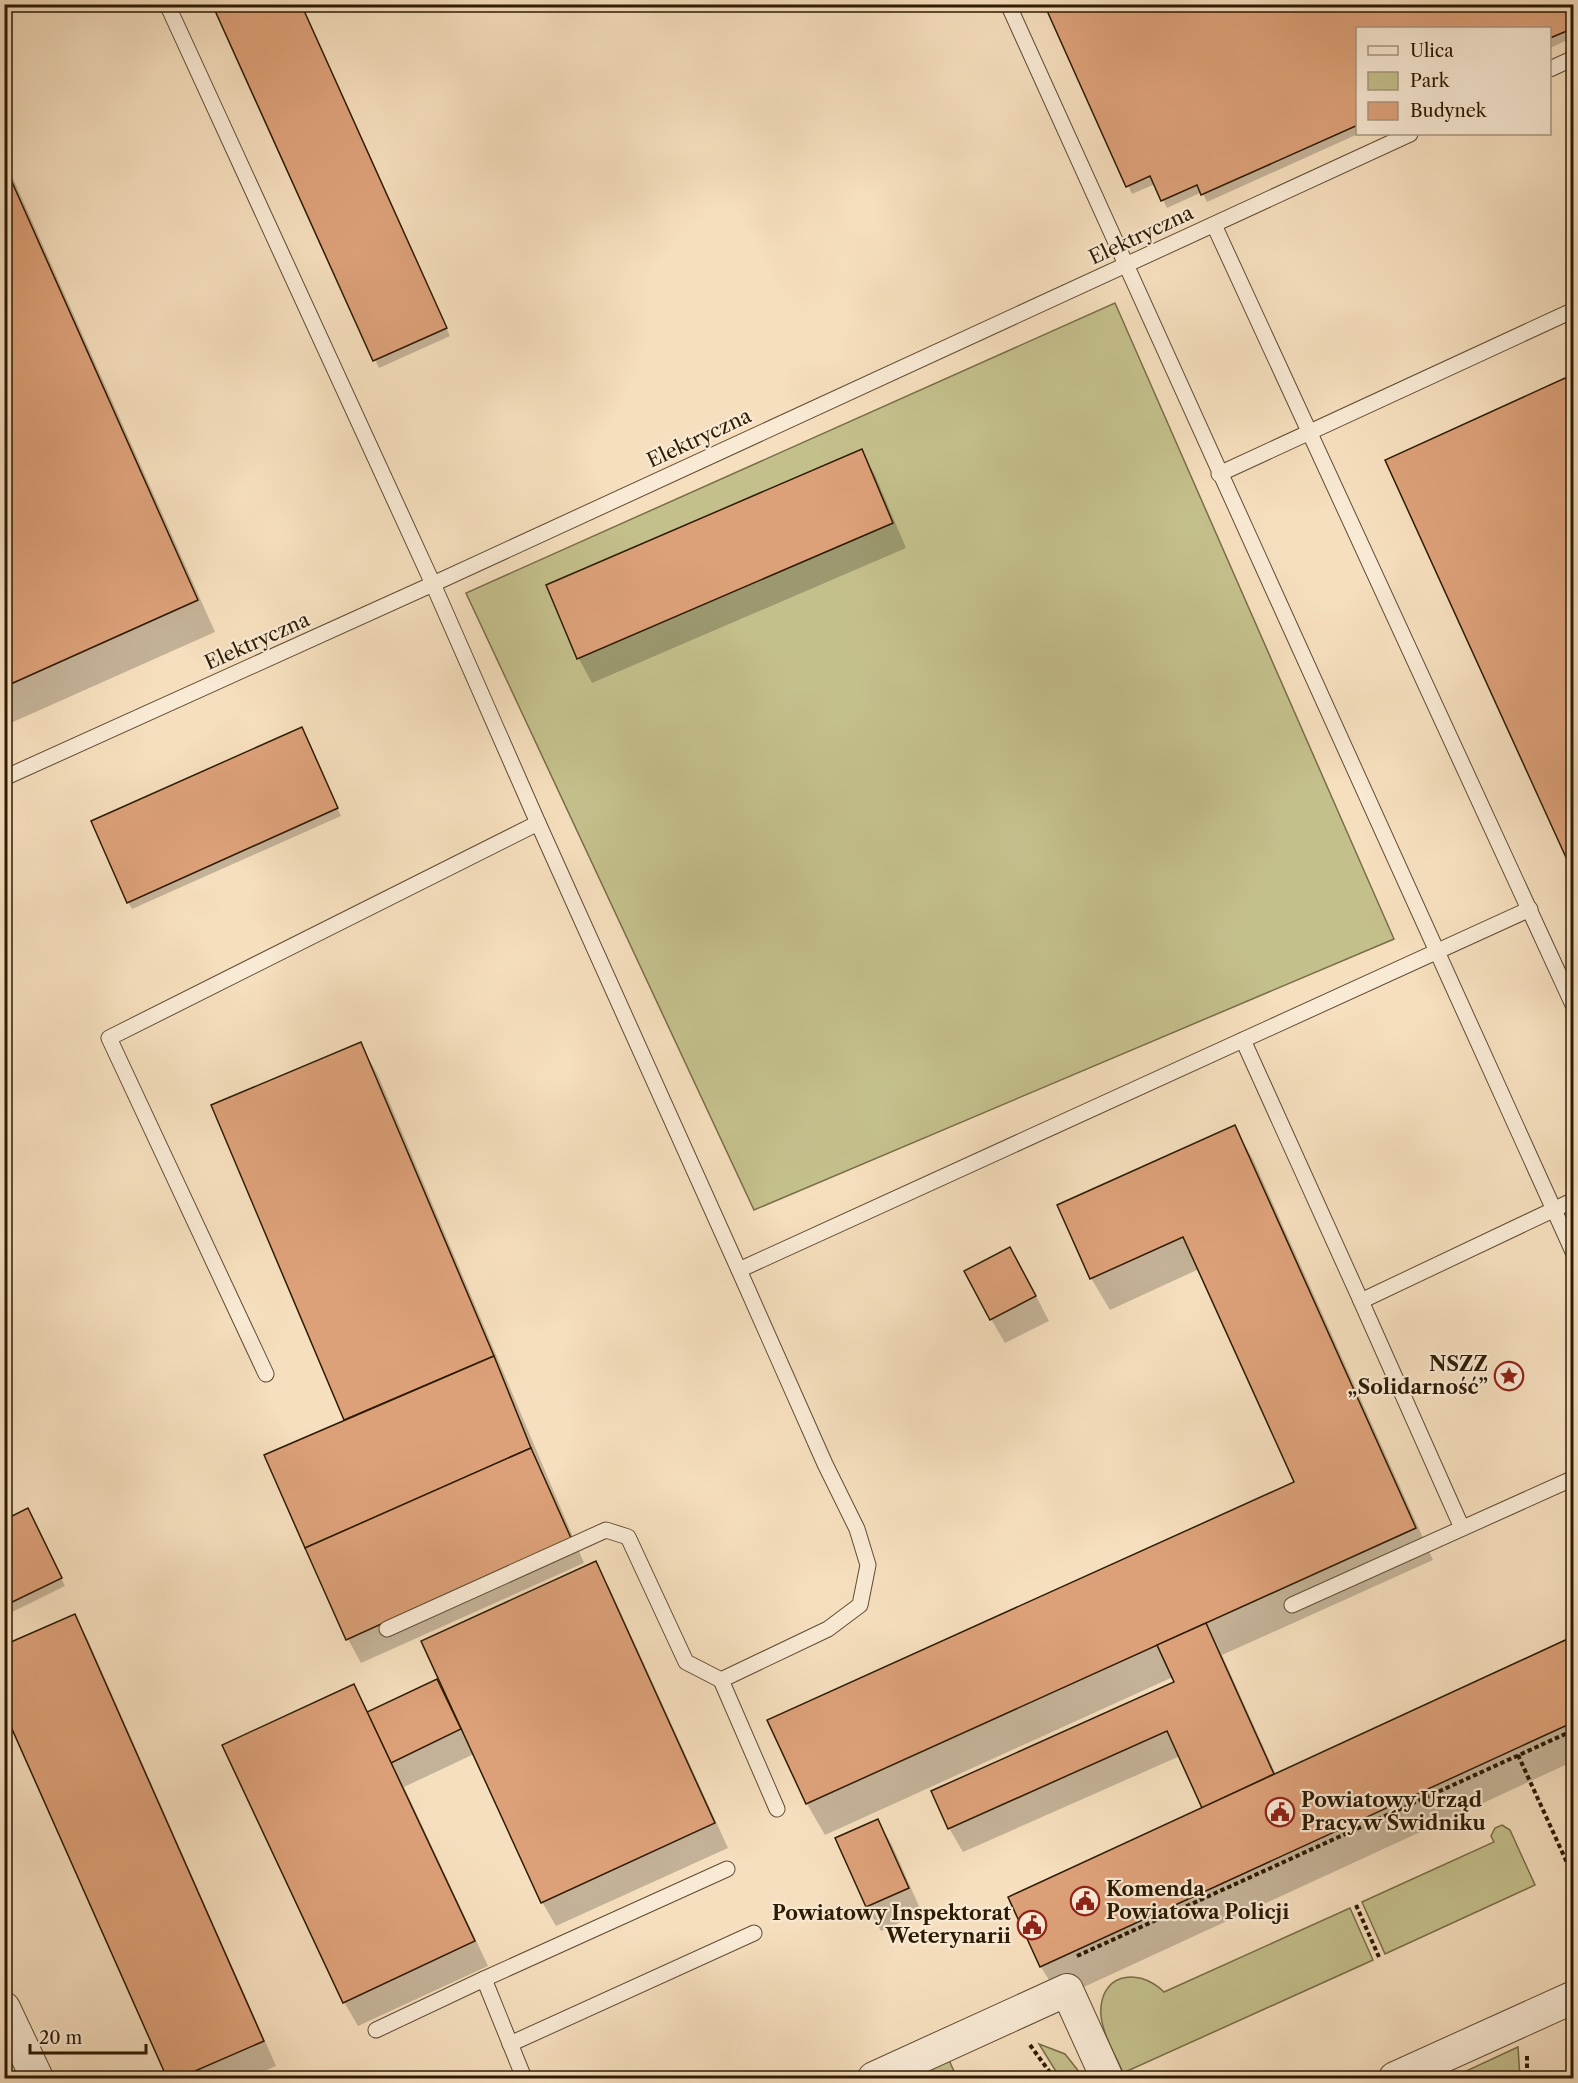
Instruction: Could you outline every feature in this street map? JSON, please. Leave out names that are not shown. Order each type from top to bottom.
[{"type":"street","points":[[874,2079],[1000,2020],[1067,1975],[1107,2079]]},
{"type":"street","points":[[1395,2079],[1574,1997]]},
{"type":"street","points":[[4,2007],[37,2079]]},
{"type":"lane","points":[[167,4],[433,584],[825,1464],[857,1529],[868,1565],[860,1605],[828,1629],[721,1680]]},
{"type":"lane","points":[[1008,4],[1574,1254]]},
{"type":"lane","points":[[1551,68],[1574,57]]},
{"type":"lane","name":"Elektryczna","points":[[4,778],[433,584],[1408,135]]},
{"type":"lane","points":[[1214,225],[1574,1007]]},
{"type":"lane","points":[[1219,474],[1574,310]]},
{"type":"lane","points":[[266,1374],[109,1038],[538,823]]},
{"type":"lane","points":[[739,1270],[1530,909]]},
{"type":"lane","points":[[1243,1040],[1462,1528]]},
{"type":"lane","points":[[1361,1301],[1574,1200]]},
{"type":"lane","points":[[1292,1605],[1574,1478]]},
{"type":"lane","points":[[387,1629],[606,1530],[628,1537],[686,1662],[721,1680],[777,1809]]},
{"type":"lane","points":[[376,2030],[484,1978],[727,1869]]},
{"type":"lane","points":[[510,2044],[754,1933]]},
{"type":"lane","points":[[484,1978],[524,2079]]},
{"type":"path","points":[[1067,1975],[1518,1755],[1574,1730]]},
{"type":"path","points":[[1518,1755],[1574,1878]]},
{"type":"path","points":[[1356,1905],[1379,1957]]},
{"type":"path","points":[[1029,2044],[1054,2079]]},
{"type":"green space","points":[[1115,303],[1394,939],[754,1210],[466,593]]},
{"type":"green space","points":[[1502,1825],[1510,1830],[1535,1885],[1385,1954],[1362,1902],[1494,1842],[1491,1836],[1495,1828]]},
{"type":"green space","points":[[1350,1908],[1373,1960],[1123,2073],[1107,2038],[1101,2016],[1102,2002],[1112,1983],[1121,1978],[1131,1977],[1153,1984],[1164,1992]]},
{"type":"green space","points":[[1039,2044],[1065,2054],[1084,2078],[1060,2078]]},
{"type":"green space","points":[[1518,2047],[1520,2078],[1467,2078],[1464,2072]]},
{"type":"green space","points":[[949,2060],[957,2078],[909,2078]]},
{"type":"building","points":[[212,4],[301,4],[447,328],[373,361]]},
{"type":"building","points":[[1044,4],[1574,4],[1574,28],[1551,38],[1551,27],[1356,27],[1356,126],[1201,195],[1197,185],[1161,201],[1150,176],[1126,187]]},
{"type":"building","points":[[4,164],[198,600],[4,687]]},
{"type":"building","points":[[1574,374],[1574,875],[1385,460]]},
{"type":"building","points":[[862,449],[893,523],[577,659],[546,585]]},
{"type":"building","points":[[302,727],[338,808],[127,903],[91,821]]},
{"type":"building","points":[[361,1042],[494,1356],[344,1420],[211,1105]]},
{"type":"building","points":[[1235,1125],[1416,1528],[806,1804],[767,1720],[1294,1482],[1183,1237],[1090,1279],[1057,1205]]},
{"type":"building","points":[[1010,1247],[1036,1296],[990,1320],[964,1271]]},
{"type":"building","points":[[494,1356],[531,1448],[305,1548],[264,1455]]},
{"type":"building","points":[[531,1448],[571,1538],[346,1640],[305,1548]]},
{"type":"building","points":[[28,1508],[62,1578],[4,1606],[4,1520]]},
{"type":"building","points":[[596,1561],[715,1823],[541,1903],[421,1641]]},
{"type":"building","points":[[75,1614],[264,2041],[179,2078],[167,2078],[4,1711],[4,1645]]},
{"type":"building","points":[[1206,1623],[1274,1774],[1202,1808],[1167,1731],[948,1829],[931,1791],[1174,1682],[1157,1645]]},
{"type":"building","points":[[1574,1636],[1574,1722],[1040,1967],[1008,1897]]},
{"type":"building","points":[[437,1679],[461,1729],[391,1763],[367,1712]]},
{"type":"building","points":[[354,1684],[475,1941],[343,2003],[222,1745]]},
{"type":"building","points":[[878,1819],[909,1888],[866,1907],[835,1838]]},
{"type":"place","name":"NSZZ „Solidarność”","points":[[1509,1376]]},
{"type":"place","name":"Powiatowy Urząd Pracy w Świdniku","points":[[1280,1812]]},
{"type":"place","name":"Komenda Powiatowa Policji","points":[[1085,1901]]},
{"type":"place","name":"Powiatowy Inspektorat Weterynarii","points":[[1032,1925]]}]
